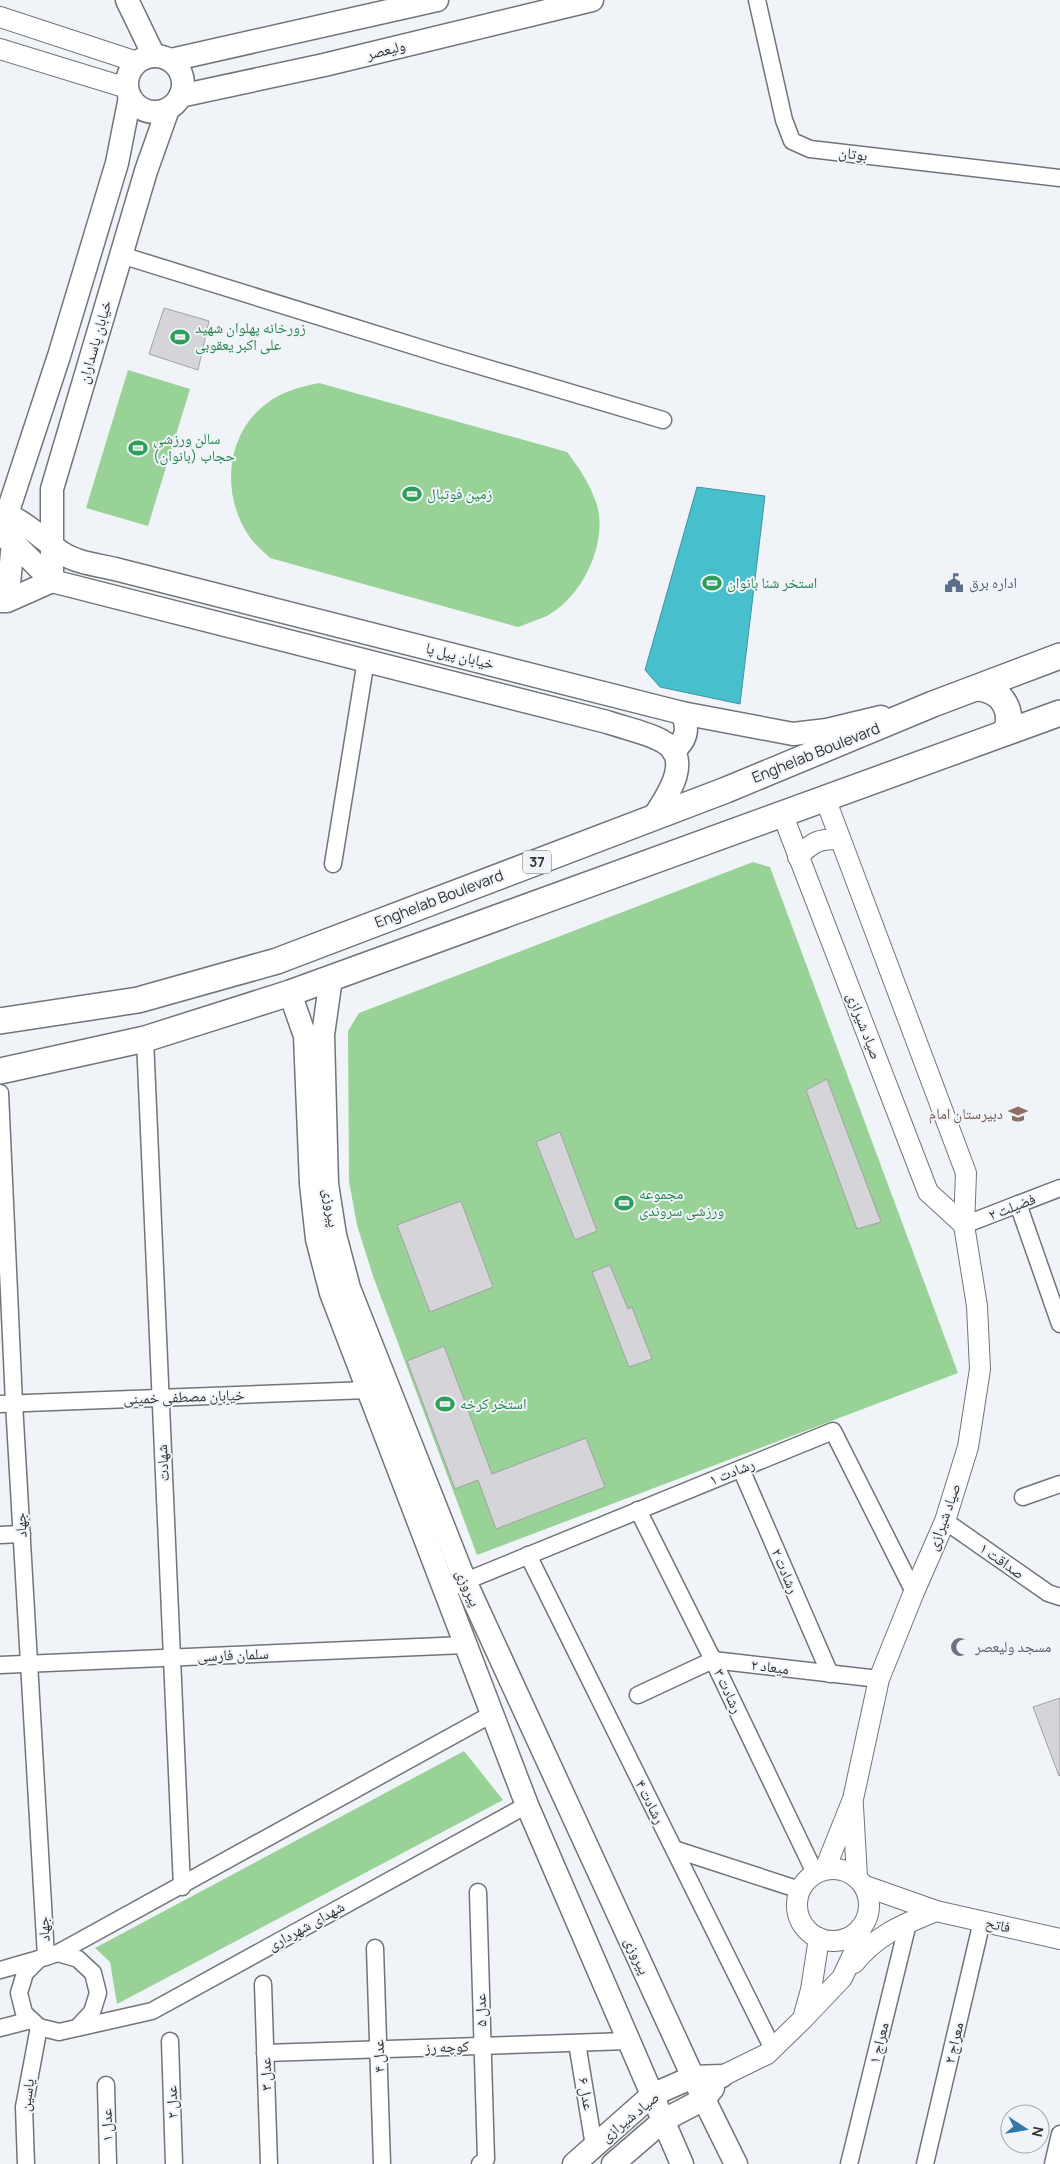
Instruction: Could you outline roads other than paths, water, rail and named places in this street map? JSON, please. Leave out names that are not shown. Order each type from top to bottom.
[{"type":"main road","points":[[127,0],[154,59],[177,66],[183,80],[174,102],[160,112],[142,109],[129,92],[127,79],[131,70],[154,59],[437,0]]},
{"type":"main road","name":"ولیعصر","points":[[174,102],[592,0]]},
{"type":"main road","name":"خیابان پاسداران","points":[[3,596],[5,526],[117,163],[129,92]]},
{"type":"main road","name":"خیابان پاسداران","points":[[52,581],[52,488],[146,171],[174,102]]},
{"type":"main road","points":[[3,596],[52,581],[5,526]]},
{"type":"main road","name":"خیابان پیل پا","points":[[5,526],[53,544],[64,554],[87,563],[682,713],[793,734],[827,730],[933,704]]},
{"type":"main road","name":"خیابان پیل پا","points":[[52,581],[607,722],[663,741],[674,751]]},
{"type":"main road","name":"Enghelab Boulevard","points":[[0,1022],[138,1000],[277,961],[726,790],[933,704],[1060,656]]},
{"type":"main road","points":[[978,688],[989,689],[998,694],[1005,702],[1009,712],[1006,732]]},
{"type":"main road","points":[[652,818],[671,789],[678,767],[674,751],[685,738],[686,721],[682,713]]},
{"type":"main road","name":"37","points":[[0,1071],[145,1039],[290,993],[1060,713]]},
{"type":"main road","name":"پیروزی","points":[[331,978],[323,1035],[327,1184],[335,1235],[348,1288],[465,1581],[693,2077],[736,2164]]},
{"type":"main road","name":"پیروزی","points":[[290,993],[305,1036],[311,1184],[318,1239],[331,1292],[527,1805],[682,2164]]},
{"type":"main road","name":"صیاد شیرازی","points":[[574,2164],[652,2096],[693,2077],[722,2076]]},
{"type":"main road","name":"صیاد شیرازی","points":[[613,2164],[664,2120],[704,2099],[722,2076]]},
{"type":"street","name":"بوتان","points":[[757,0],[782,112],[792,141],[810,149],[1060,178]]},
{"type":"street","points":[[0,17],[154,59]]},
{"type":"street","points":[[0,49],[129,92]]},
{"type":"street","points":[[121,256],[443,355],[663,420]]},
{"type":"street","points":[[333,864],[366,660]]},
{"type":"street","name":"صیاد شیرازی","points":[[825,798],[966,1173],[964,1225],[976,1306],[980,1368],[968,1447],[945,1521],[879,1679],[853,1799]]},
{"type":"street","name":"صیاد شیرازی","points":[[782,813],[928,1192],[964,1225]]},
{"type":"street","points":[[798,857],[810,844],[822,839],[840,839]]},
{"type":"street","name":"شهادت","points":[[145,1039],[182,1887]]},
{"type":"street","name":"جهاد","points":[[0,1093],[7,1404],[22,1534],[48,1956]]},
{"type":"street","name":"فضیلت ۲","points":[[964,1225],[1060,1188]]},
{"type":"street","points":[[1018,1204],[1055,1298],[1060,1324]]},
{"type":"street","name":"خیابان مصطفی خمینی","points":[[7,1404],[368,1390]]},
{"type":"street","name":"رشادت ۱","points":[[444,1591],[833,1431],[914,1592]]},
{"type":"street","name":"رشادت ۲","points":[[741,1468],[830,1674]]},
{"type":"street","points":[[1023,1497],[1060,1484]]},
{"type":"street","name":"رشادت ۳","points":[[638,1510],[820,1871]]},
{"type":"street","name":"صداقت ۱","points":[[945,1521],[1048,1593],[1060,1597]]},
{"type":"street","points":[[0,1535],[22,1534]]},
{"type":"street","name":"رشادت ۴","points":[[528,1555],[773,2049]]},
{"type":"street","name":"سلمان فارسی","points":[[0,1665],[465,1645]]},
{"type":"street","points":[[638,1694],[714,1660]]},
{"type":"street","name":"میعاد ۲","points":[[714,1660],[879,1679]]},
{"type":"street","points":[[0,1970],[48,1956],[78,1959],[93,1973],[98,1993],[92,2012],[78,2027],[59,2032],[35,2023],[24,2013],[19,1993],[25,1973],[48,1956],[182,1887],[492,1714]]},
{"type":"street","points":[[820,1871],[853,1799]]},
{"type":"street","points":[[842,1978],[858,1944],[870,1908],[869,1896],[861,1881],[853,1799]]},
{"type":"street","name":"شهدای شهرداری","points":[[78,2027],[152,2011],[527,1805]]},
{"type":"street","points":[[674,1849],[800,1890]]},
{"type":"street","points":[[837,1868],[848,1871],[861,1881],[936,1911],[864,1924],[852,1936],[842,1940],[830,1941],[819,1938],[809,1932],[802,1924],[797,1902],[800,1890],[806,1881],[820,1871],[837,1868]]},
{"type":"street","name":"عدل ۵","points":[[478,1892],[483,2162]]},
{"type":"street","points":[[842,1978],[866,1949],[884,1934],[936,1911]]},
{"type":"street","name":"فاتح","points":[[936,1911],[1060,1939]]},
{"type":"street","name":"معراج ۱","points":[[849,2164],[908,1922]]},
{"type":"street","name":"معراج ۲","points":[[925,2164],[982,1922]]},
{"type":"street","points":[[802,2020],[811,1990],[819,1938]]},
{"type":"street","name":"عدل ۴","points":[[375,1948],[382,2164]]},
{"type":"street","name":"صیاد شیرازی","points":[[722,2076],[754,2061],[773,2049],[842,1978]]},
{"type":"street","name":"عدل ۳","points":[[263,1984],[269,2164]]},
{"type":"street","points":[[0,2028],[35,2023]]},
{"type":"street","name":"یاسین","points":[[26,2164],[24,2107],[35,2023]]},
{"type":"street","name":"عدل ۲","points":[[170,2041],[174,2164]]},
{"type":"street","name":"کوچه رز","points":[[265,2053],[628,2041]]},
{"type":"street","name":"عدل ۶","points":[[577,2042],[594,2146]]},
{"type":"street","name":"عدل ۱","points":[[106,2085],[108,2164]]},
{"type":"street","points":[[1053,2164],[1060,2134]]},
{"type":"water","name":"استخر شنا بانوان","points":[[697,487],[765,496],[740,704],[660,687],[645,670]]},
{"type":"place","name":"زورخانه پهلوان شهید علی اکبر یعقوبی","points":[[180,337]]},
{"type":"place","name":"سالن ورزشی حجاب (بانوان)","points":[[138,448]]},
{"type":"place","name":"زمین فوتبال","points":[[412,494]]},
{"type":"place","name":"استخر شنا بانوان","points":[[712,583]]},
{"type":"place","name":"اداره برق","points":[[954,583]]},
{"type":"place","name":"دبیرستان امام","points":[[1018,1114]]},
{"type":"place","name":"مجموعه ورزشی سروندی","points":[[624,1203]]},
{"type":"place","name":"استخر کرخه","points":[[445,1404]]},
{"type":"place","name":"مسجد ولیعصر","points":[[960,1647]]}]
